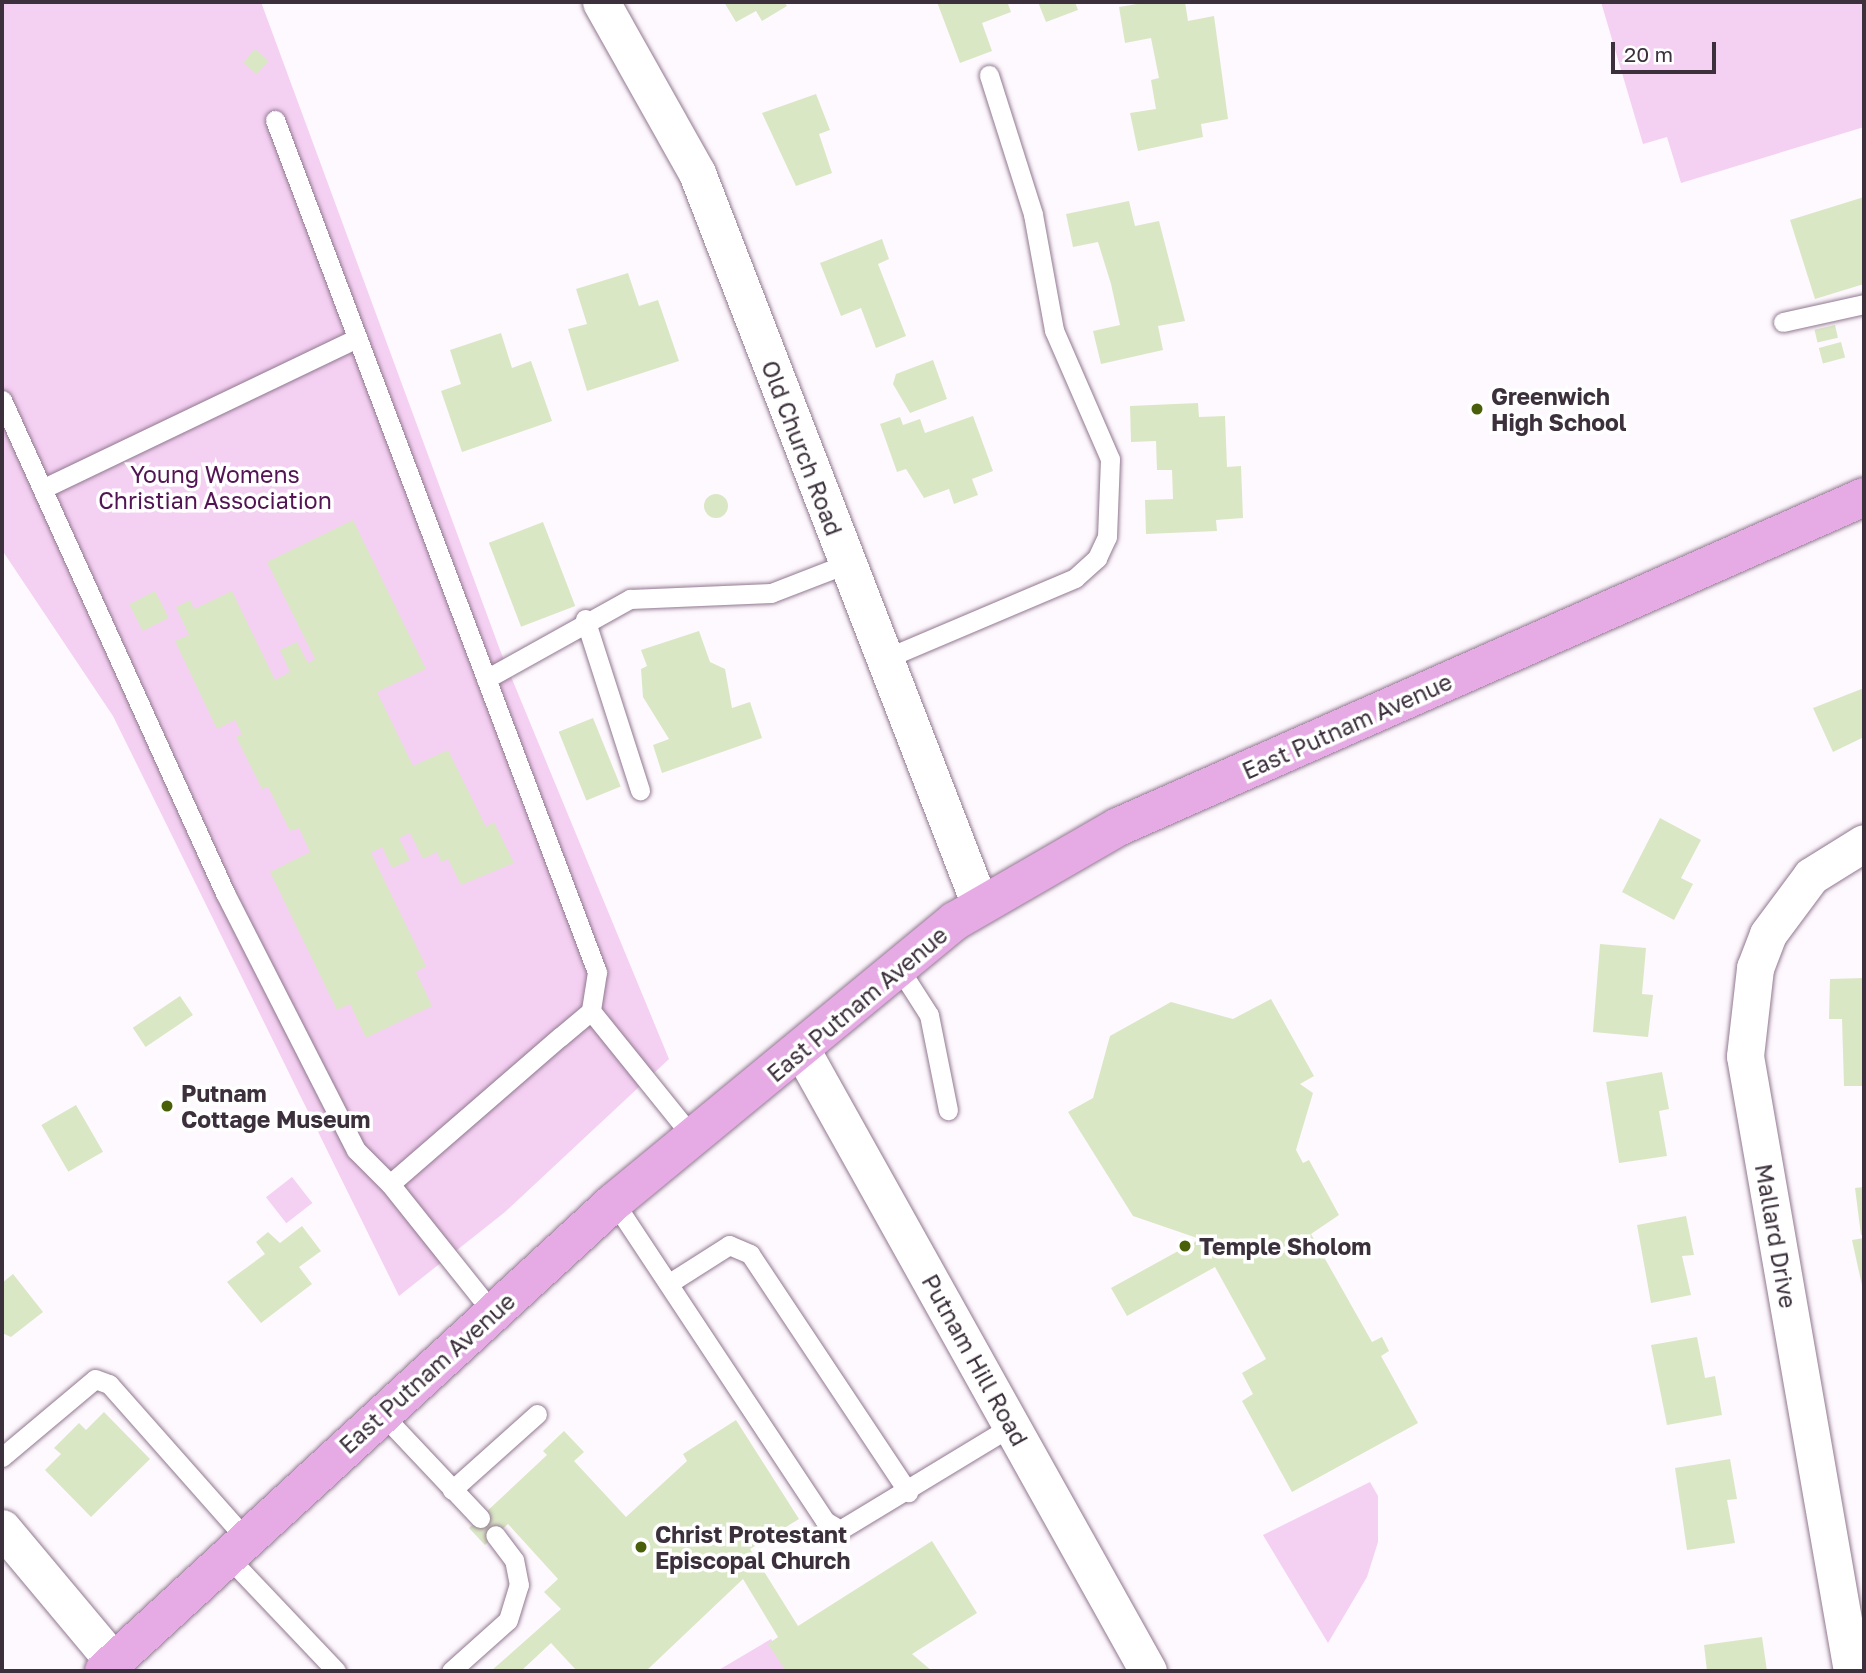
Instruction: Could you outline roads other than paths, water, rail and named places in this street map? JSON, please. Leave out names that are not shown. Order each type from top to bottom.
[{"type":"main road","name":"East Putnam Avenue","points":[[113,1668],[382,1413],[614,1202],[696,1141],[897,965],[980,905],[1118,827],[1864,497]]},
{"type":"street","name":"Old Church Road","points":[[601,2],[697,173],[882,660],[980,905]]},
{"type":"street","name":"Mallard Drive","points":[[1852,1671],[1745,1056],[1755,968],[1768,934],[1811,876],[1864,843]]},
{"type":"street","name":"Putnam Hill Road","points":[[801,1049],[1148,1671]]},
{"type":"street","points":[[2,1528],[113,1668]]},
{"type":"lane","points":[[882,660],[1075,578],[1097,558],[1107,537],[1110,459],[1054,330],[1033,214],[989,75]]},
{"type":"lane","points":[[275,120],[597,972],[591,1011],[390,1184]]},
{"type":"lane","points":[[1783,322],[1864,304]]},
{"type":"lane","points":[[44,488],[357,338]]},
{"type":"lane","points":[[2,400],[225,893],[356,1150],[390,1184],[493,1313]]},
{"type":"lane","points":[[486,679],[584,619],[629,598],[771,593],[846,564]]},
{"type":"lane","points":[[584,619],[640,790]]},
{"type":"lane","points":[[897,965],[929,1015],[948,1110]]},
{"type":"lane","points":[[591,1011],[696,1141]]},
{"type":"lane","points":[[614,1202],[671,1282],[825,1521],[840,1530],[908,1492],[1012,1426]]},
{"type":"lane","points":[[671,1282],[729,1245],[750,1254],[908,1492]]},
{"type":"lane","points":[[2,1457],[95,1379],[109,1384],[336,1671]]},
{"type":"lane","points":[[382,1413],[480,1518]]},
{"type":"lane","points":[[452,1490],[537,1414]]},
{"type":"lane","points":[[451,1671],[509,1620],[519,1585],[514,1560],[495,1535]]},
{"type":"place","name":"Greenwich High School","points":[[1477,409]]},
{"type":"place","name":"Putnam Cottage Museum","points":[[167,1106]]},
{"type":"place","name":"Temple Sholom","points":[[1185,1246]]},
{"type":"place","name":"Christ Protestant Episcopal Church","points":[[641,1547]]},
{"type":"park label","name":"Young Womens Christian Association","points":[[215,487]]}]
